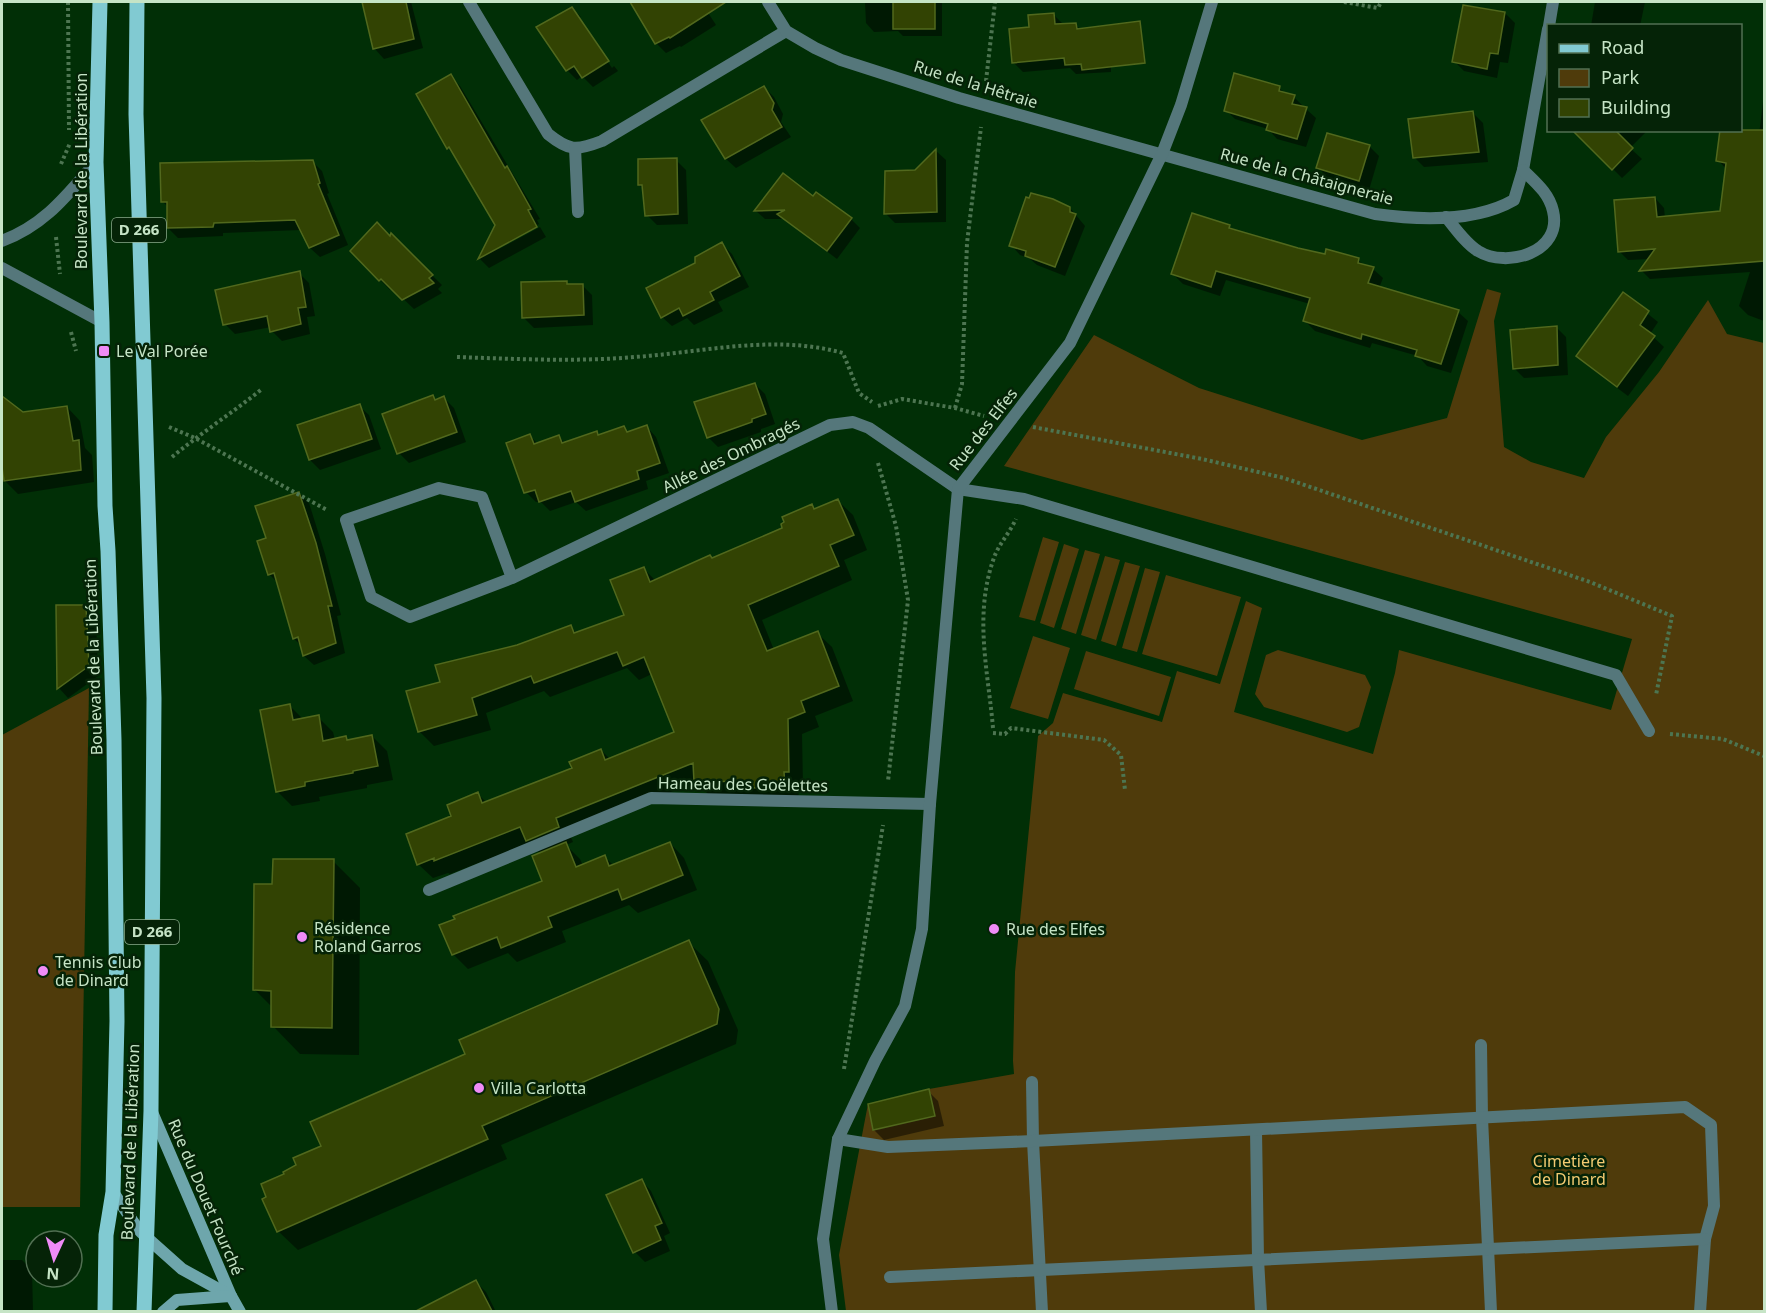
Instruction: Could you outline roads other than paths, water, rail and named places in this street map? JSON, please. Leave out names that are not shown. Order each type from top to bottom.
[{"type":"main road","name":"Boulevard de la Libération","points":[[100,2],[96,162],[114,740],[117,1021],[113,1192],[106,1235],[105,1311]]},
{"type":"main road","name":"Boulevard de la Libération","points":[[137,2],[136,114],[154,698],[151,1111],[144,1311]]},
{"type":"main road","name":"Rue du Douet Fourché","points":[[151,1111],[231,1296],[240,1311]]},
{"type":"main road","name":"Rue du Douet Fourché","points":[[113,1192],[138,1229],[182,1269],[231,1296]]},
{"type":"main road","name":"Rue du Douet Fourché","points":[[164,1311],[177,1300],[231,1296]]},
{"type":"street","points":[[469,2],[548,134],[563,146],[574,148],[602,141],[786,32],[768,2]]},
{"type":"street","name":"Rue des Elfes","points":[[832,1311],[823,1239],[838,1139],[905,1005],[922,929],[930,804],[957,489],[1070,343],[1162,154],[1181,105],[1212,2]]},
{"type":"street","name":"Rue de la Châtaigneraie","points":[[1549,24],[1553,2]]},
{"type":"street","name":"Rue de la Hêtraie","points":[[786,32],[841,60],[984,105],[1162,154]]},
{"type":"street","name":"Rue de la Châtaigneraie","points":[[1162,154],[1375,214],[1400,217],[1446,217],[1499,208],[1514,200],[1523,170],[1547,38]]},
{"type":"street","points":[[574,148],[578,212]]},
{"type":"street","points":[[2,241],[30,228],[53,211],[96,162]]},
{"type":"street","points":[[1446,217],[1476,251],[1505,258],[1535,252],[1547,242],[1554,228],[1553,211],[1546,194],[1523,170]]},
{"type":"street","points":[[2,268],[102,322]]},
{"type":"street","name":"Allée des Ombragés","points":[[512,578],[482,497],[439,488],[346,520],[370,597],[410,617],[512,578],[830,425],[853,422],[869,428],[957,489]]},
{"type":"street","points":[[957,489],[1024,499],[1616,675],[1649,731]]},
{"type":"street","name":"Hameau des Goëlettes","points":[[429,890],[651,798],[930,804]]},
{"type":"street","points":[[1481,1045],[1491,1311]]},
{"type":"street","points":[[1032,1082],[1042,1311]]},
{"type":"street","points":[[838,1139],[888,1147],[1685,1107],[1711,1125],[1714,1206],[1705,1239],[1701,1311]]},
{"type":"street","points":[[1256,1130],[1261,1311]]},
{"type":"street","points":[[890,1277],[1705,1239]]},
{"type":"place","name":"Le Val Porée","points":[[104,351]]},
{"type":"place","name":"Rue des Elfes","points":[[994,929]]},
{"type":"place","name":"Résidence Roland Garros","points":[[302,937]]},
{"type":"place","name":"Tennis Club de Dinard","points":[[43,971]]},
{"type":"place","name":"Villa Carlotta","points":[[479,1088]]},
{"type":"park label","name":"Cimetière de Dinard","points":[[1569,1170]]}]
